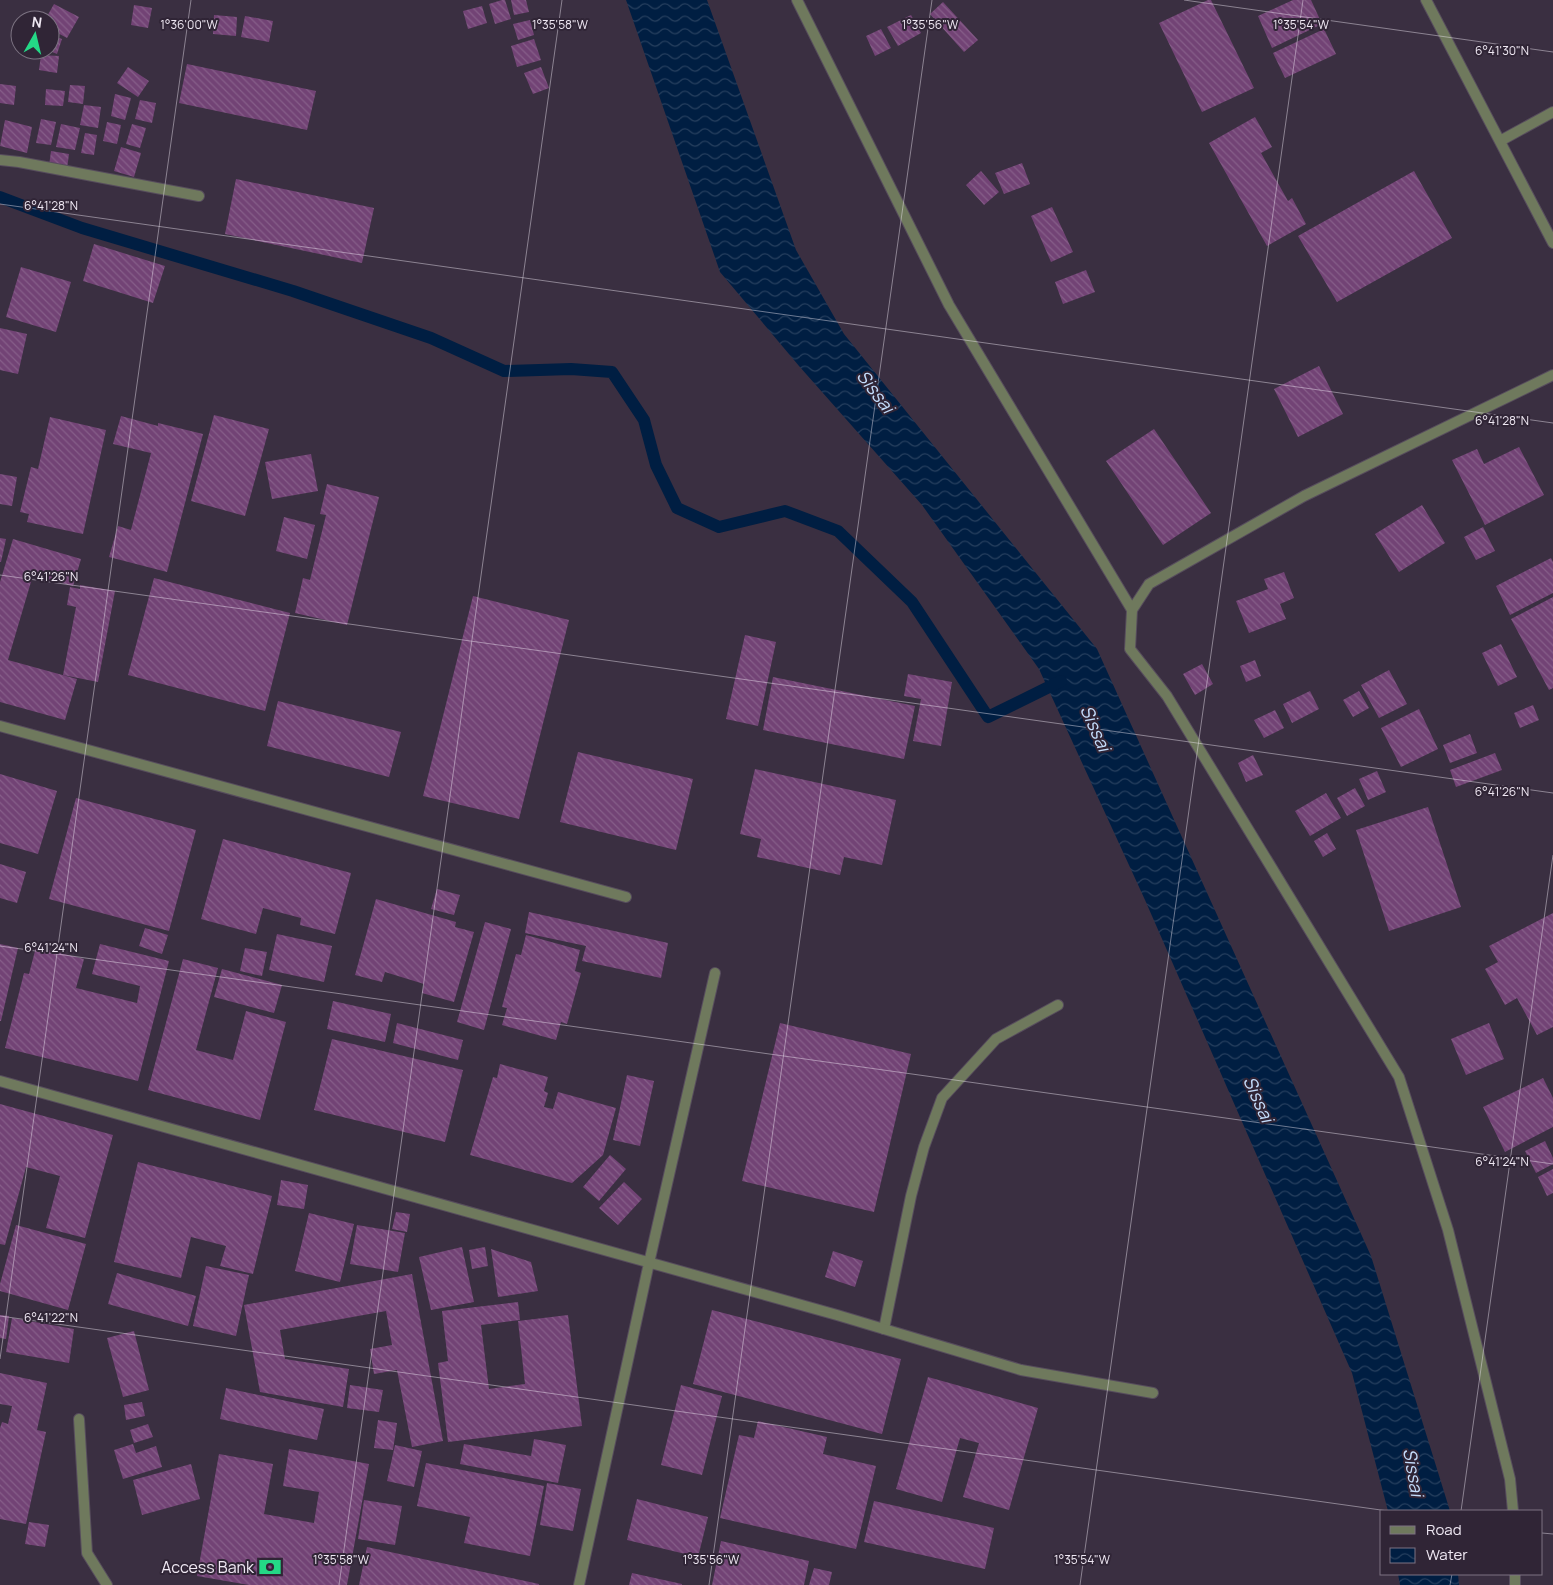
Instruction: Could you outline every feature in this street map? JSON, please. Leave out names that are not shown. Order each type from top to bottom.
[{"type":"street","points":[[797,0],[948,305],[1132,610]]},
{"type":"street","points":[[1426,0],[1553,243]]},
{"type":"street","points":[[1500,141],[1553,112]]},
{"type":"street","points":[[0,160],[199,196]]},
{"type":"street","points":[[1513,1510],[1510,1479],[1448,1230],[1399,1077],[1167,696],[1130,649],[1132,610],[1150,584],[1304,496],[1553,375]]},
{"type":"street","points":[[0,726],[626,897]]},
{"type":"street","points":[[579,1585],[714,973]]},
{"type":"street","points":[[884,1329],[911,1196],[924,1147],[942,1098],[996,1040],[1058,1005]]},
{"type":"street","points":[[0,1081],[884,1329],[1021,1370],[1153,1393]]},
{"type":"street","points":[[79,1419],[88,1553],[107,1585]]},
{"type":"water","name":"Sissai","points":[[626,0],[707,0],[796,250],[844,334],[1097,649],[1371,1256],[1450,1510],[1388,1510],[1352,1373],[1145,900],[1039,669],[922,505],[799,366],[720,272]]},
{"type":"water","points":[[1398,1575],[1458,1575],[1459,1585],[1400,1585]]},
{"type":"building","points":[[505,0],[511,19],[495,24],[489,4]]},
{"type":"building","points":[[511,0],[526,0],[529,12],[514,15]]},
{"type":"building","points":[[1211,0],[1254,88],[1202,112],[1159,23]]},
{"type":"building","points":[[1293,0],[1311,0],[1322,24],[1272,48],[1258,16]]},
{"type":"building","points":[[943,2],[978,40],[964,52],[930,14]]},
{"type":"building","points":[[54,4],[79,17],[67,38],[60,34],[60,10],[51,10]]},
{"type":"building","points":[[134,5],[152,8],[148,28],[131,25]]},
{"type":"building","points":[[482,6],[487,23],[468,29],[463,11]]},
{"type":"building","points":[[214,15],[237,17],[236,36],[213,34]]},
{"type":"building","points":[[911,15],[921,33],[898,46],[887,27]]},
{"type":"building","points":[[245,16],[273,21],[269,42],[241,37]]},
{"type":"building","points":[[530,20],[534,35],[518,40],[513,24]]},
{"type":"building","points":[[881,29],[891,48],[875,56],[866,36]]},
{"type":"building","points":[[1324,29],[1336,54],[1285,78],[1273,53]]},
{"type":"building","points":[[534,39],[541,60],[517,67],[511,46]]},
{"type":"building","points":[[40,60],[59,60],[57,73],[39,70]]},
{"type":"building","points":[[187,64],[316,91],[307,130],[179,103]]},
{"type":"building","points":[[128,67],[149,81],[138,97],[117,83]]},
{"type":"building","points":[[541,67],[549,88],[533,94],[524,73]]},
{"type":"building","points":[[0,84],[16,86],[14,105],[0,103]]},
{"type":"building","points":[[70,85],[85,86],[83,104],[68,102]]},
{"type":"building","points":[[46,89],[65,91],[63,106],[45,105]]},
{"type":"building","points":[[115,94],[131,98],[125,120],[111,116]]},
{"type":"building","points":[[140,100],[156,103],[152,123],[135,119]]},
{"type":"building","points":[[84,105],[101,107],[98,128],[80,125]]},
{"type":"building","points":[[1255,117],[1272,147],[1261,153],[1288,201],[1292,198],[1306,224],[1267,246],[1209,143]]},
{"type":"building","points":[[41,119],[56,122],[51,145],[36,143]]},
{"type":"building","points":[[5,120],[32,127],[27,153],[0,146]]},
{"type":"building","points":[[107,122],[121,125],[117,144],[103,141]]},
{"type":"building","points":[[61,124],[80,128],[75,150],[56,147]]},
{"type":"building","points":[[132,124],[146,128],[140,148],[126,144]]},
{"type":"building","points":[[85,133],[97,135],[94,155],[81,153]]},
{"type":"building","points":[[121,147],[141,153],[134,177],[114,171]]},
{"type":"building","points":[[51,151],[69,154],[67,169],[49,166]]},
{"type":"building","points":[[1022,163],[1030,184],[1004,194],[995,173]]},
{"type":"building","points":[[981,171],[999,192],[984,205],[966,185]]},
{"type":"building","points":[[1414,171],[1452,238],[1337,302],[1298,236]]},
{"type":"building","points":[[236,179],[374,208],[362,263],[225,234]]},
{"type":"building","points":[[1052,207],[1073,252],[1051,262],[1031,216]]},
{"type":"building","points":[[94,244],[165,266],[153,303],[83,281]]},
{"type":"building","points":[[21,267],[71,282],[56,332],[6,317]]},
{"type":"building","points":[[1086,270],[1095,292],[1063,304],[1055,282]]},
{"type":"building","points":[[0,328],[27,334],[18,374],[0,370]]},
{"type":"building","points":[[1319,366],[1343,414],[1298,437],[1274,389]]},
{"type":"building","points":[[214,415],[269,429],[245,516],[191,501]]},
{"type":"building","points":[[121,416],[158,426],[158,423],[203,434],[167,572],[109,557],[118,526],[131,530],[151,453],[113,444]]},
{"type":"building","points":[[50,417],[106,430],[83,534],[27,522],[29,514],[20,512],[31,467],[38,469]]},
{"type":"building","points":[[1154,429],[1211,513],[1163,545],[1106,461]]},
{"type":"building","points":[[1519,447],[1544,495],[1485,525],[1452,460],[1477,449],[1484,464]]},
{"type":"building","points":[[311,454],[318,491],[272,499],[265,462]]},
{"type":"building","points":[[0,474],[17,477],[12,506],[0,504]]},
{"type":"building","points":[[327,484],[379,497],[347,625],[295,613],[303,578],[310,580],[326,515],[320,514]]},
{"type":"building","points":[[1422,505],[1445,543],[1399,572],[1375,534]]},
{"type":"building","points":[[284,517],[315,525],[307,559],[276,551]]},
{"type":"building","points":[[1483,527],[1495,551],[1476,560],[1464,537]]},
{"type":"building","points":[[0,538],[6,539],[1,562],[0,562]]},
{"type":"building","points":[[13,539],[81,559],[73,586],[33,575],[8,660],[77,679],[65,720],[0,702],[0,582]]},
{"type":"building","points":[[1551,558],[1553,562],[1553,593],[1510,615],[1496,586]]},
{"type":"building","points":[[1284,572],[1294,598],[1280,604],[1286,619],[1249,633],[1236,601],[1268,589],[1264,579]]},
{"type":"building","points":[[154,578],[290,613],[265,711],[128,675]]},
{"type":"building","points":[[80,585],[115,591],[98,682],[63,675],[76,607],[67,605],[70,587],[80,589]]},
{"type":"building","points":[[473,596],[569,620],[519,819],[423,796]]},
{"type":"building","points":[[1553,597],[1553,688],[1549,690],[1511,619]]},
{"type":"building","points":[[745,635],[776,642],[758,726],[726,719]]},
{"type":"building","points":[[1501,644],[1517,677],[1498,686],[1482,653]]},
{"type":"building","points":[[1255,660],[1261,676],[1246,682],[1240,666]]},
{"type":"building","points":[[1202,664],[1213,684],[1195,695],[1183,674]]},
{"type":"building","points":[[1389,670],[1407,704],[1379,718],[1361,685]]},
{"type":"building","points":[[908,674],[952,682],[941,746],[913,741],[921,699],[904,696]]},
{"type":"building","points":[[773,677],[915,706],[904,759],[763,730]]},
{"type":"building","points":[[1310,691],[1319,709],[1292,723],[1283,704]]},
{"type":"building","points":[[1359,691],[1369,708],[1353,717],[1343,700]]},
{"type":"building","points":[[278,701],[401,732],[389,777],[267,746]]},
{"type":"building","points":[[1533,705],[1539,720],[1520,728],[1514,713]]},
{"type":"building","points":[[1419,709],[1438,749],[1401,767],[1381,728]]},
{"type":"building","points":[[1275,710],[1284,728],[1264,738],[1254,720]]},
{"type":"building","points":[[1470,734],[1477,753],[1450,763],[1443,745]]},
{"type":"building","points":[[578,752],[693,779],[676,850],[560,822]]},
{"type":"building","points":[[1495,753],[1502,770],[1456,787],[1450,770]]},
{"type":"building","points":[[1253,755],[1263,775],[1246,782],[1238,763]]},
{"type":"building","points":[[755,769],[896,800],[882,865],[844,857],[840,875],[757,857],[761,839],[740,834]]},
{"type":"building","points":[[1377,771],[1386,792],[1368,800],[1359,779]]},
{"type":"building","points":[[0,774],[57,791],[38,854],[0,843]]},
{"type":"building","points":[[1355,788],[1365,806],[1347,816],[1337,798]]},
{"type":"building","points":[[1326,793],[1341,818],[1310,836],[1295,811]]},
{"type":"building","points":[[76,798],[196,830],[169,931],[49,899]]},
{"type":"building","points":[[1428,807],[1461,907],[1389,931],[1356,830]]},
{"type":"building","points":[[1327,833],[1336,849],[1323,857],[1314,841]]},
{"type":"building","points":[[223,839],[351,873],[335,934],[300,925],[301,918],[263,908],[256,934],[201,919]]},
{"type":"building","points":[[0,864],[26,872],[17,903],[0,898]]},
{"type":"building","points":[[437,889],[460,895],[454,915],[431,909]]},
{"type":"building","points":[[376,899],[456,922],[455,927],[474,932],[454,1002],[422,993],[424,984],[385,972],[382,982],[355,975]]},
{"type":"building","points":[[529,912],[668,943],[661,978],[582,961],[586,946],[525,933]]},
{"type":"building","points":[[1553,913],[1553,1027],[1537,1035],[1517,998],[1505,1005],[1485,969],[1498,962],[1489,946]]},
{"type":"building","points":[[485,922],[511,929],[484,1030],[457,1022]]},
{"type":"building","points":[[145,928],[168,935],[162,954],[139,946]]},
{"type":"building","points":[[277,934],[332,946],[324,982],[269,970]]},
{"type":"building","points":[[526,935],[580,950],[575,971],[581,973],[567,1024],[561,1022],[556,1040],[502,1025],[507,1008],[502,1007],[516,954],[521,955]]},
{"type":"building","points":[[0,944],[18,948],[1,1021],[0,1021]]},
{"type":"building","points":[[100,944],[169,961],[138,1081],[5,1048],[24,973],[29,974],[36,947],[84,959],[76,988],[137,1003],[140,986],[92,974]]},
{"type":"building","points":[[245,948],[267,952],[262,976],[240,971]]},
{"type":"building","points":[[183,959],[218,968],[196,1050],[233,1060],[246,1011],[286,1022],[260,1120],[148,1090]]},
{"type":"building","points":[[222,969],[282,985],[274,1013],[214,997]]},
{"type":"building","points":[[333,1001],[391,1014],[385,1042],[327,1029]]},
{"type":"building","points":[[397,1023],[463,1040],[458,1060],[393,1043]]},
{"type":"building","points":[[780,1023],[911,1054],[874,1212],[742,1181]]},
{"type":"building","points":[[1489,1023],[1504,1059],[1466,1075],[1451,1039]]},
{"type":"building","points":[[332,1039],[463,1070],[445,1142],[314,1110]]},
{"type":"building","points":[[500,1064],[548,1077],[544,1091],[548,1093],[544,1107],[553,1109],[558,1092],[616,1108],[603,1155],[572,1183],[470,1155],[493,1077],[497,1078]]},
{"type":"building","points":[[627,1075],[654,1081],[640,1146],[613,1140]]},
{"type":"building","points":[[1543,1078],[1553,1098],[1553,1127],[1505,1152],[1483,1107]]},
{"type":"building","points":[[0,1104],[113,1135],[85,1238],[46,1228],[60,1176],[26,1167],[5,1245],[0,1244]]},
{"type":"building","points":[[1545,1141],[1553,1158],[1553,1164],[1536,1173],[1525,1151]]},
{"type":"building","points":[[610,1155],[626,1169],[599,1201],[583,1187]]},
{"type":"building","points":[[138,1162],[272,1196],[253,1274],[220,1266],[226,1246],[191,1237],[181,1278],[114,1262]]},
{"type":"building","points":[[1553,1169],[1553,1193],[1547,1196],[1538,1177]]},
{"type":"building","points":[[281,1180],[308,1185],[304,1209],[277,1205]]},
{"type":"building","points":[[624,1182],[642,1199],[618,1225],[599,1208]]},
{"type":"building","points":[[396,1212],[410,1214],[407,1232],[392,1229]]},
{"type":"building","points":[[309,1213],[354,1224],[340,1282],[295,1271]]},
{"type":"building","points":[[16,1225],[86,1244],[68,1310],[0,1291],[0,1284]]},
{"type":"building","points":[[357,1225],[405,1233],[398,1272],[350,1264]]},
{"type":"building","points":[[462,1247],[474,1302],[431,1310],[419,1257]]},
{"type":"building","points":[[485,1247],[488,1266],[472,1269],[469,1250]]},
{"type":"building","points":[[491,1249],[531,1262],[538,1291],[498,1297]]},
{"type":"building","points":[[833,1251],[863,1261],[855,1287],[825,1277]]},
{"type":"building","points":[[206,1266],[249,1275],[236,1336],[193,1326]]},
{"type":"building","points":[[117,1273],[196,1296],[188,1326],[108,1304]]},
{"type":"building","points":[[412,1274],[443,1441],[412,1447],[397,1370],[374,1374],[370,1349],[392,1345],[386,1311],[280,1330],[285,1359],[349,1369],[343,1407],[260,1392],[244,1305]]},
{"type":"building","points":[[518,1302],[520,1320],[481,1325],[489,1389],[525,1384],[518,1321],[568,1315],[582,1426],[448,1442],[438,1363],[448,1361],[442,1311]]},
{"type":"building","points":[[712,1310],[901,1359],[882,1434],[693,1384]]},
{"type":"building","points":[[0,1315],[9,1316],[6,1339],[0,1338]]},
{"type":"building","points":[[12,1318],[74,1329],[69,1363],[6,1352]]},
{"type":"building","points":[[134,1331],[149,1390],[123,1397],[107,1338]]},
{"type":"building","points":[[0,1373],[47,1383],[37,1430],[46,1432],[26,1524],[0,1519],[0,1428],[2,1422],[8,1424],[12,1406],[0,1404]]},
{"type":"building","points":[[928,1377],[1038,1408],[1009,1510],[963,1497],[979,1443],[960,1438],[942,1502],[896,1489]]},
{"type":"building","points":[[350,1385],[383,1390],[379,1412],[347,1408]]},
{"type":"building","points":[[681,1385],[722,1396],[702,1475],[661,1465]]},
{"type":"building","points":[[226,1388],[324,1409],[317,1440],[220,1419]]},
{"type":"building","points":[[142,1402],[145,1416],[126,1420],[124,1405]]},
{"type":"building","points":[[378,1420],[397,1423],[393,1450],[374,1448]]},
{"type":"building","points":[[758,1421],[827,1437],[823,1454],[876,1466],[856,1549],[720,1518],[739,1435],[754,1438]]},
{"type":"building","points":[[148,1424],[153,1437],[134,1443],[130,1430]]},
{"type":"building","points":[[534,1439],[566,1445],[558,1483],[460,1464],[464,1444],[531,1456]]},
{"type":"building","points":[[133,1444],[136,1453],[156,1446],[162,1467],[123,1479],[114,1450]]},
{"type":"building","points":[[395,1445],[422,1451],[414,1487],[387,1481]]},
{"type":"building","points":[[289,1449],[369,1464],[347,1585],[249,1585],[197,1576],[219,1454],[273,1464],[264,1514],[314,1523],[319,1492],[283,1486]]},
{"type":"building","points":[[426,1463],[544,1486],[530,1556],[464,1543],[470,1517],[417,1506]]},
{"type":"building","points":[[191,1464],[200,1499],[142,1515],[133,1480]]},
{"type":"building","points":[[547,1483],[581,1489],[573,1531],[540,1525]]},
{"type":"building","points":[[637,1499],[708,1517],[698,1557],[627,1540]]},
{"type":"building","points":[[364,1500],[402,1506],[395,1545],[358,1539]]},
{"type":"building","points":[[874,1501],[994,1528],[985,1569],[864,1542]]},
{"type":"building","points":[[29,1522],[49,1525],[45,1547],[25,1544]]},
{"type":"building","points":[[721,1541],[809,1561],[804,1585],[712,1585]]},
{"type":"building","points":[[367,1547],[539,1584],[539,1585],[359,1585]]},
{"type":"building","points":[[814,1568],[832,1572],[829,1585],[809,1585]]},
{"type":"building","points":[[632,1573],[682,1584],[682,1585],[629,1585]]},
{"type":"waterway","points":[[0,197],[82,228],[293,291],[431,338],[504,371],[571,369],[612,372],[644,420],[656,465],[677,508],[719,527],[785,511],[838,531],[912,602],[988,717],[1061,681]]},
{"type":"place","name":"Access Bank","points":[[270,1567]]}]
